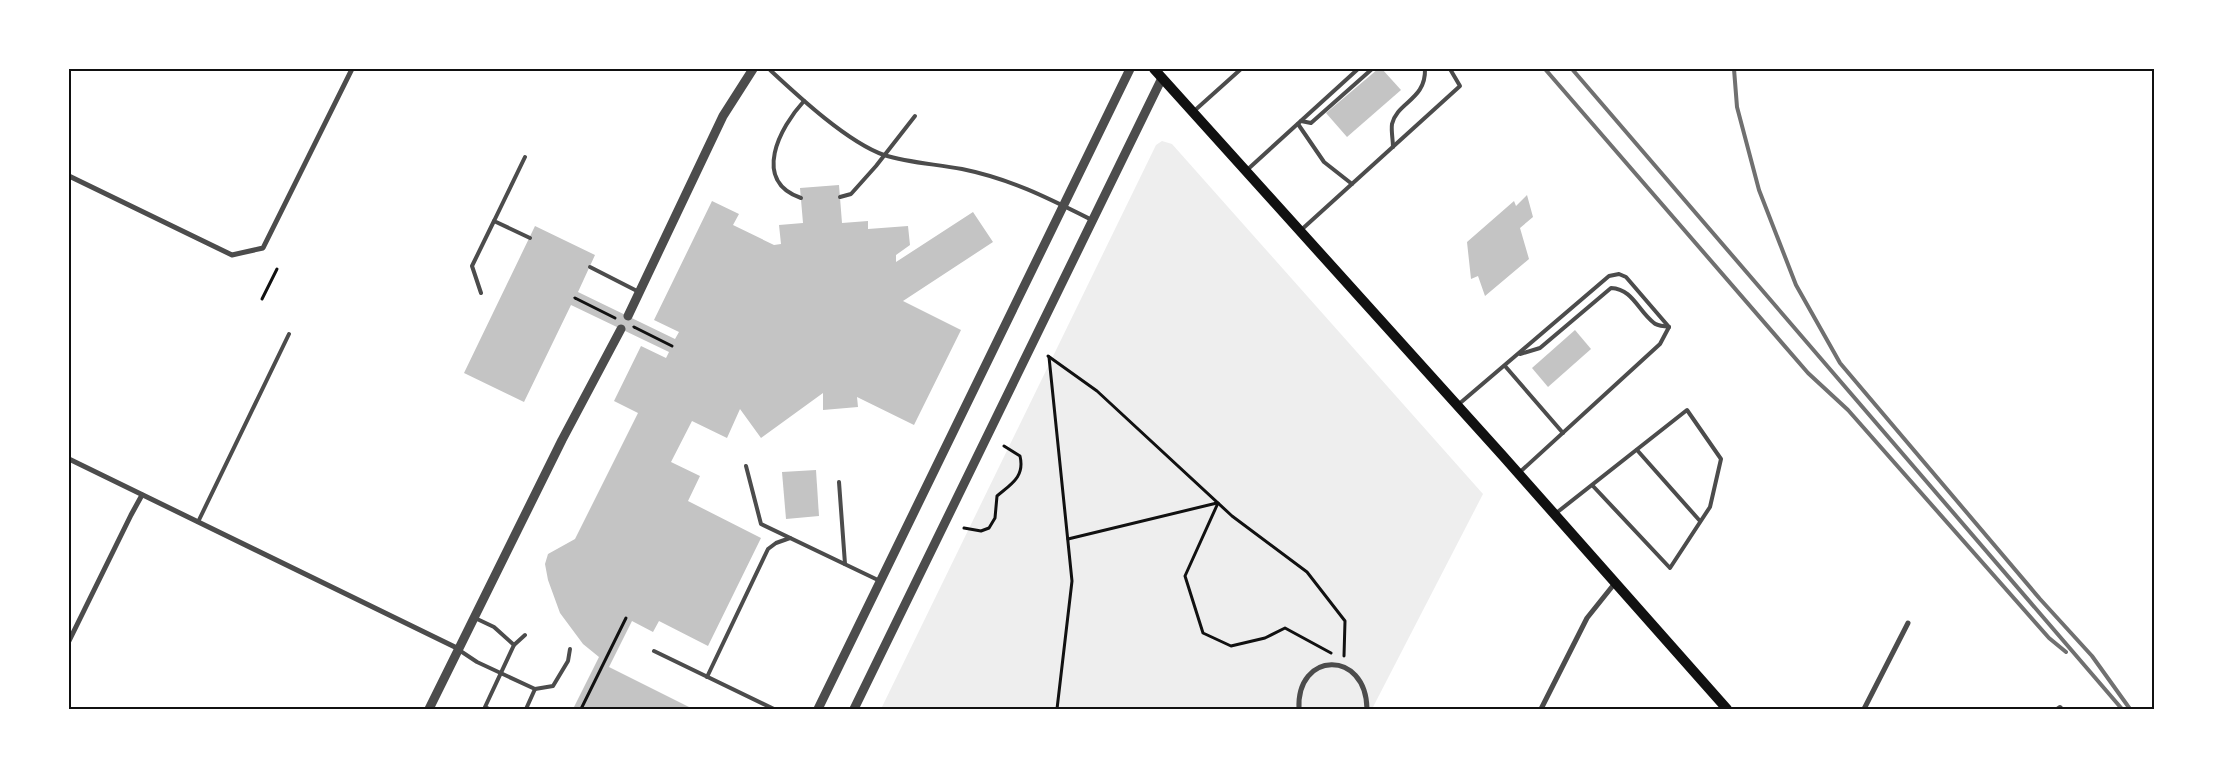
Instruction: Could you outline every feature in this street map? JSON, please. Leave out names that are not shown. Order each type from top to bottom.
[{"type":"main road","points":[[1154,69],[1728,709]]},
{"type":"street","points":[[69,176],[232,255],[263,248],[352,69]]},
{"type":"street","points":[[628,316],[723,116],[753,69]]},
{"type":"street","points":[[818,709],[1130,69]]},
{"type":"street","points":[[854,709],[1162,78]]},
{"type":"street","points":[[429,709],[562,440],[621,329]]},
{"type":"street","points":[[69,459],[459,649]]},
{"type":"street","points":[[69,641],[131,514],[142,496]]},
{"type":"street","points":[[1542,709],[1586,618],[1616,582]]},
{"type":"street","points":[[1864,709],[1908,623]]},
{"type":"street","points":[[1299,709],[1299,697],[1311,673],[1320,666],[1331,664],[1343,666],[1356,674],[1362,684],[1367,709]]},
{"type":"lane","points":[[769,69],[804,101],[843,131],[883,155],[1001,179],[1023,186],[1092,220]]},
{"type":"lane","points":[[1193,112],[1241,69]]},
{"type":"lane","points":[[1246,171],[1358,69]]},
{"type":"lane","points":[[1299,123],[1311,123],[1372,69]]},
{"type":"lane","points":[[1393,147],[1392,125],[1395,117],[1422,89],[1425,69]]},
{"type":"lane","points":[[1300,231],[1460,86],[1450,69]]},
{"type":"lane","points":[[801,198],[791,195],[782,186],[776,175],[773,161],[777,143],[790,116],[804,101]]},
{"type":"lane","points":[[840,197],[851,194],[876,166],[915,116]]},
{"type":"lane","points":[[1299,123],[1324,162],[1352,184]]},
{"type":"lane","points":[[481,293],[472,266],[525,157]]},
{"type":"lane","points":[[494,221],[530,238]]},
{"type":"lane","points":[[590,267],[639,292]]},
{"type":"lane","points":[[1458,406],[1609,276],[1619,274],[1626,277],[1669,328]]},
{"type":"lane","points":[[1517,354],[1540,348],[1611,288],[1620,289],[1629,294],[1655,324],[1669,328]]},
{"type":"lane","points":[[1518,473],[1660,344],[1669,328]]},
{"type":"lane","points":[[198,522],[289,334]]},
{"type":"lane","points":[[1505,366],[1563,433]]},
{"type":"lane","points":[[1555,514],[1687,410],[1721,459],[1710,507],[1670,568],[1592,485]]},
{"type":"lane","points":[[1637,450],[1700,521]]},
{"type":"lane","points":[[746,466],[761,524],[880,581]]},
{"type":"lane","points":[[839,482],[845,564]]},
{"type":"lane","points":[[707,677],[768,549],[776,543],[790,538]]},
{"type":"lane","points":[[474,618],[494,627],[514,645]]},
{"type":"lane","points":[[489,709],[485,707],[514,645],[525,635]]},
{"type":"lane","points":[[459,649],[477,662],[535,689],[553,686],[568,661],[570,649]]},
{"type":"lane","points":[[654,651],[774,709]]},
{"type":"lane","points":[[526,709],[535,689]]},
{"type":"lane","points":[[2057,709],[2060,707],[2062,709]]},
{"type":"path","points":[[262,300],[277,269]]},
{"type":"path","points":[[1057,709],[1072,581],[1048,356],[1097,391],[1218,503],[1232,516],[1307,572],[1345,621],[1344,660],[1285,628],[1265,638],[1231,646],[1203,633],[1185,576],[1218,503]]},
{"type":"path","points":[[964,528],[981,531],[989,528],[995,518],[997,496],[1018,478],[1022,466],[1020,456],[1004,446]]},
{"type":"path","points":[[1068,539],[1218,503]]},
{"type":"path","points":[[581,709],[626,618]]},
{"type":"shaded area","points":[[1162,141],[1172,144],[1483,494],[1372,709],[881,709],[1156,145]]},
{"type":"building","points":[[1378,69],[1382,69],[1401,90],[1347,137],[1326,113]]},
{"type":"building","points":[[839,185],[842,223],[868,221],[868,229],[908,226],[910,245],[896,255],[896,262],[973,212],[993,242],[903,301],[961,330],[914,425],[857,397],[858,407],[823,410],[823,393],[761,438],[740,409],[727,438],[692,421],[671,462],[700,476],[688,501],[761,538],[708,646],[659,621],[653,632],[632,621],[609,667],[693,709],[573,709],[599,657],[583,644],[560,613],[548,580],[545,564],[548,554],[575,539],[638,413],[614,401],[641,346],[666,358],[669,352],[571,305],[524,402],[464,373],[535,226],[595,255],[578,292],[675,339],[679,332],[654,320],[712,201],[739,214],[733,225],[774,245],[781,244],[779,225],[803,223],[800,188]]},
{"type":"building","points":[[1527,195],[1533,217],[1520,228],[1529,259],[1485,296],[1478,276],[1471,279],[1467,242],[1514,201],[1516,206]]},
{"type":"building","points":[[1575,330],[1591,349],[1548,387],[1532,368]]},
{"type":"building","points":[[816,470],[819,516],[786,519],[782,472]]},
{"type":"railway","points":[[1545,69],[1808,373],[1848,410],[2049,638],[2066,652]]},
{"type":"railway","points":[[1572,69],[2122,709]]},
{"type":"railway","points":[[1734,69],[1737,107],[1759,190],[1796,285],[1840,363],[2040,599],[2092,656],[2130,709]]}]
